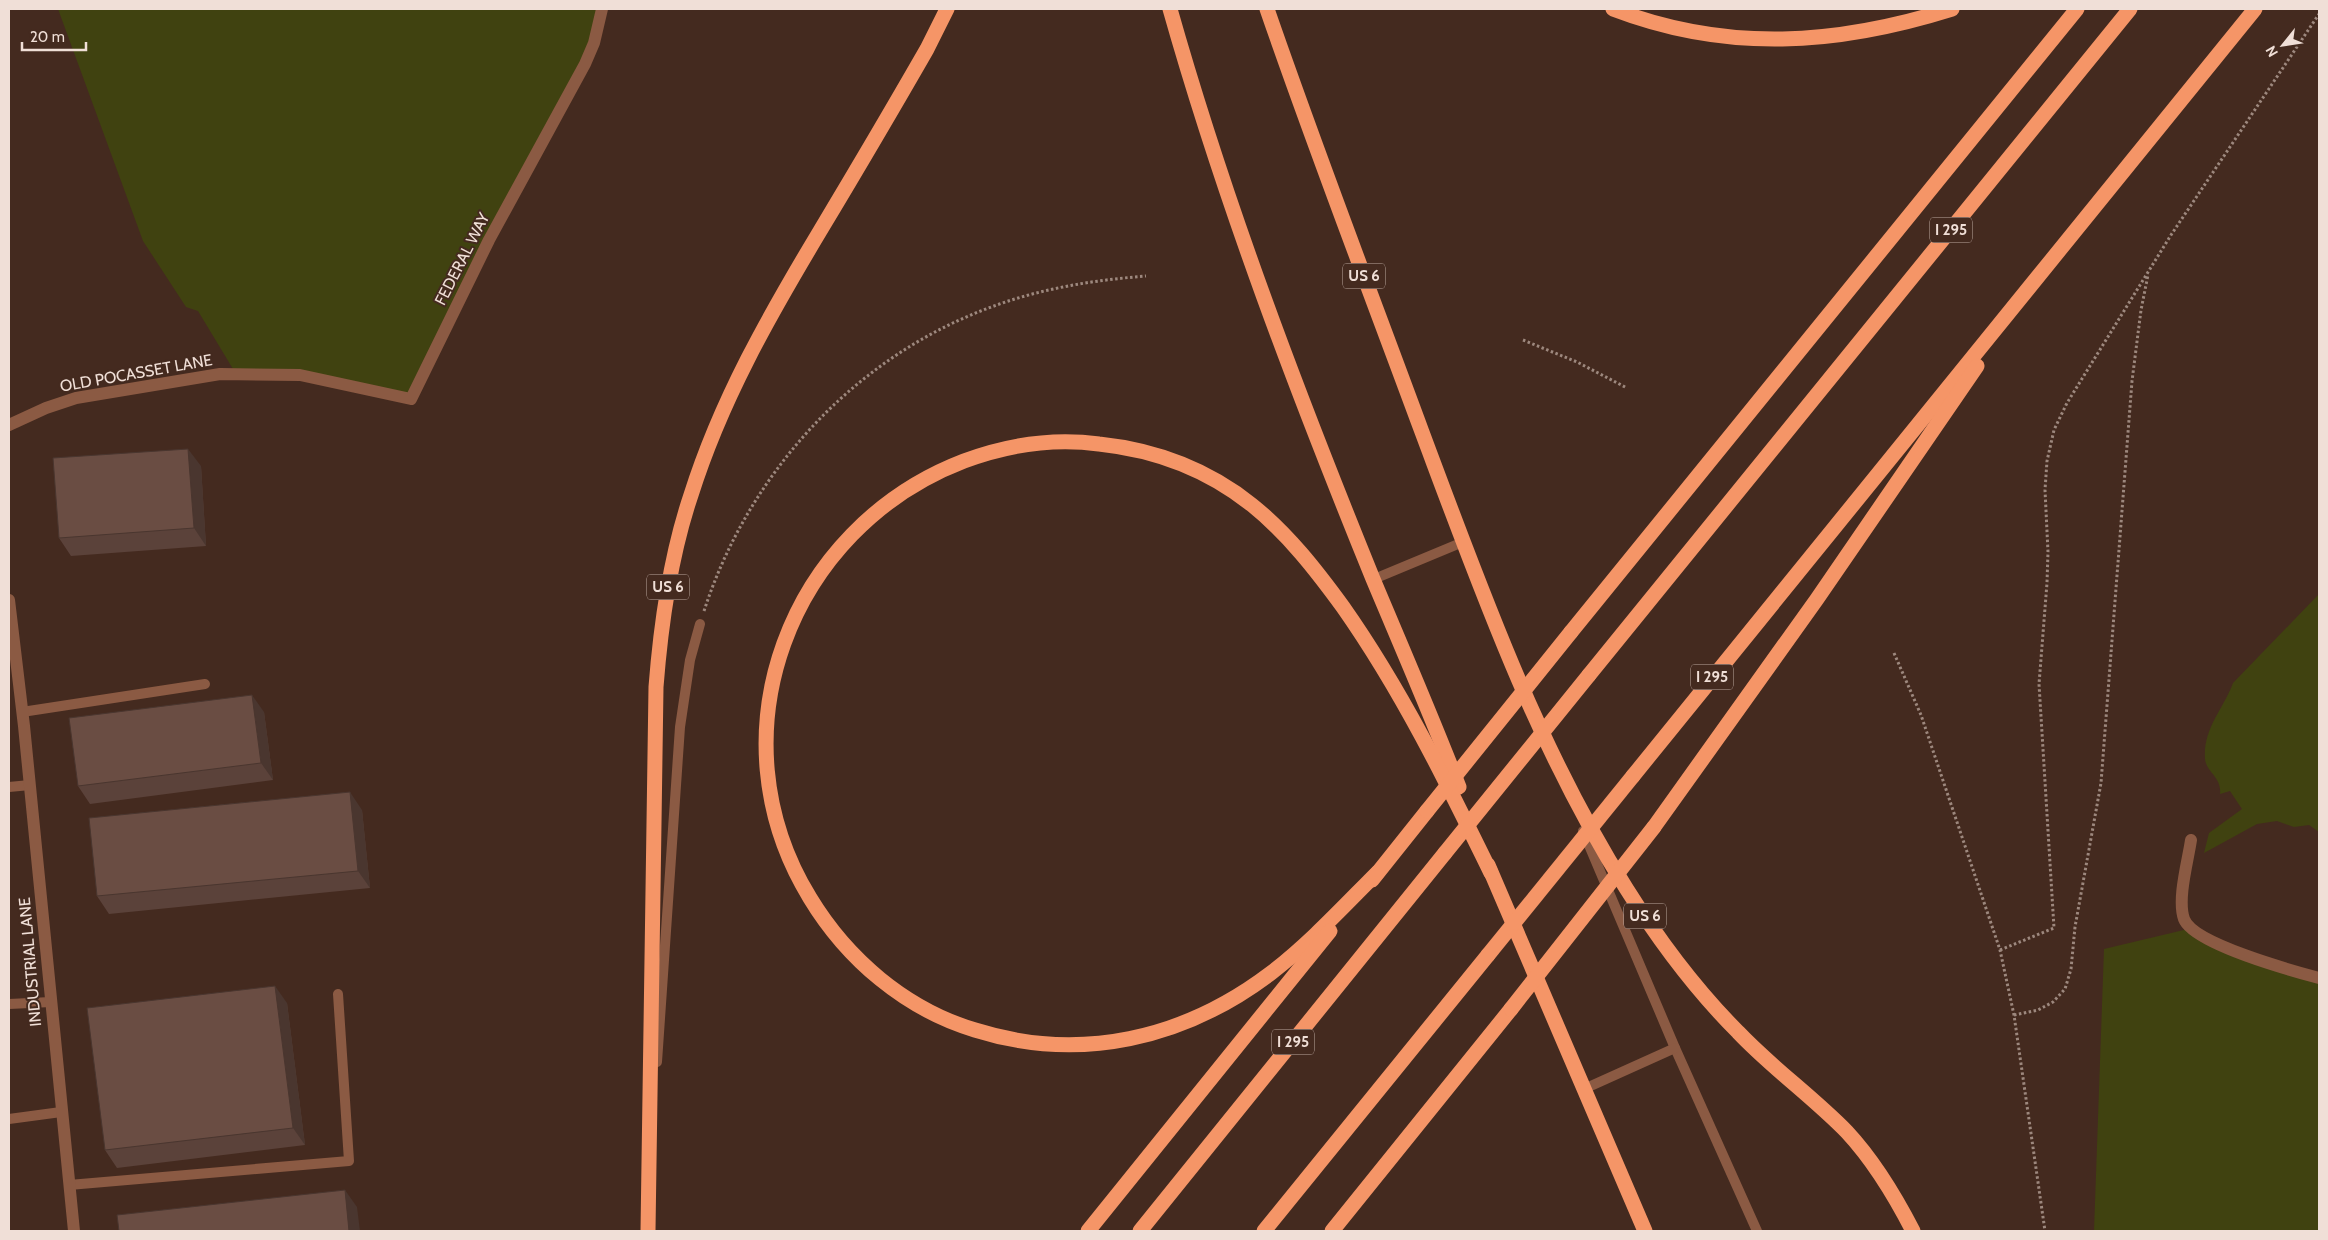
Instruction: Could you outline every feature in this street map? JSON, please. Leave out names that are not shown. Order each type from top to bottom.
[{"type":"highway","name":"US 6","points":[[648,1231],[656,687],[664,609],[680,533],[690,495],[717,422],[750,352],[913,74],[947,9]]},
{"type":"highway","points":[[1170,9],[1248,257],[1374,579],[1445,752],[1491,873],[1645,1231]]},
{"type":"highway","name":"US 6","points":[[1267,9],[1345,227],[1463,542],[1509,655],[1548,743],[1592,831],[1628,892],[1691,979],[1737,1031],[1848,1134],[1894,1196],[1913,1231]]},
{"type":"highway","points":[[1613,9],[1645,20],[1704,34],[1776,40],[1850,34],[1891,26],[1952,9]]},
{"type":"highway","points":[[1088,1231],[2077,9]]},
{"type":"highway","name":"I 295","points":[[1140,1231],[1444,853],[2130,9]]},
{"type":"highway","name":"I 295","points":[[1264,1231],[2255,9]]},
{"type":"highway","points":[[1332,1231],[1511,1009],[1654,826],[1859,538],[2032,284]]},
{"type":"highway","points":[[1378,872],[1312,937],[1268,975],[1216,1008],[1165,1030],[1139,1038],[1111,1043],[1053,1045],[996,1037],[952,1022],[916,1004],[893,989],[852,954],[818,911],[793,866],[776,818],[768,771],[767,744],[767,722],[774,675],[790,628],[812,583],[850,535],[896,496],[947,467],[1003,449],[1060,442],[1114,445],[1166,457],[1211,476],[1250,504],[1291,542],[1311,565],[1356,625],[1402,698],[1438,764],[1491,873]]},
{"type":"highway","points":[[1337,1231],[1368,1186]]},
{"type":"street","name":"FEDERAL WAY","points":[[274,373],[300,375],[411,399],[489,240],[584,64],[594,43],[602,9]]},
{"type":"street","name":"OLD POCASSET LANE","points":[[10,421],[76,398],[220,374],[274,373]]},
{"type":"street","name":"INDUSTRIAL LANE","points":[[9,600],[30,785],[74,1231]]},
{"type":"street","points":[[2191,840],[2181,905],[2184,921],[2197,935],[2281,968],[2319,978]]},
{"type":"lane","points":[[1374,579],[1463,542]]},
{"type":"lane","points":[[648,1192],[680,727],[690,660],[700,624]]},
{"type":"lane","points":[[1509,655],[1675,1048],[1757,1231]]},
{"type":"lane","points":[[22,712],[205,684]]},
{"type":"lane","points":[[9,787],[30,785]]},
{"type":"lane","points":[[69,1184],[349,1161],[338,994]]},
{"type":"lane","points":[[9,1004],[50,1002]]},
{"type":"lane","points":[[1584,1089],[1675,1048]]},
{"type":"lane","points":[[9,1120],[61,1112]]},
{"type":"path","points":[[2000,950],[2054,928],[2039,684],[2048,552],[2044,490],[2047,461],[2054,430],[2067,403],[2149,271],[2247,120],[2319,14]]},
{"type":"path","points":[[2014,1015],[2038,1010],[2054,1002],[2065,989],[2071,969],[2076,920],[2100,783],[2132,380],[2149,271]]},
{"type":"path","points":[[700,624],[709,596],[726,558],[752,507],[769,480],[810,428],[876,369],[912,344],[939,329],[994,306],[1056,288],[1146,276]]},
{"type":"path","points":[[1523,340],[1577,362],[1627,388]]},
{"type":"path","points":[[1894,653],[1922,714],[2000,950],[2014,1015],[2044,1231]]},
{"type":"shaded area","points":[[58,9],[599,9],[584,62],[410,394],[299,376],[236,374],[198,311],[186,307],[143,241]]},
{"type":"shaded area","points":[[2319,594],[2319,832],[2309,825],[2294,827],[2277,821],[2257,824],[2204,853],[2209,833],[2242,809],[2230,791],[2220,794],[2219,783],[2206,764],[2205,748],[2210,728],[2233,683]]},
{"type":"shaded area","points":[[2188,929],[2318,981],[2319,1231],[2094,1231],[2104,949]]},
{"type":"building","points":[[188,449],[194,528],[59,538],[53,458]]},
{"type":"building","points":[[252,695],[261,763],[78,786],[69,718]]},
{"type":"building","points":[[350,792],[358,871],[97,896],[89,818]]},
{"type":"building","points":[[275,986],[293,1128],[105,1150],[87,1008]]},
{"type":"building","points":[[345,1190],[349,1231],[119,1231],[117,1215]]}]
